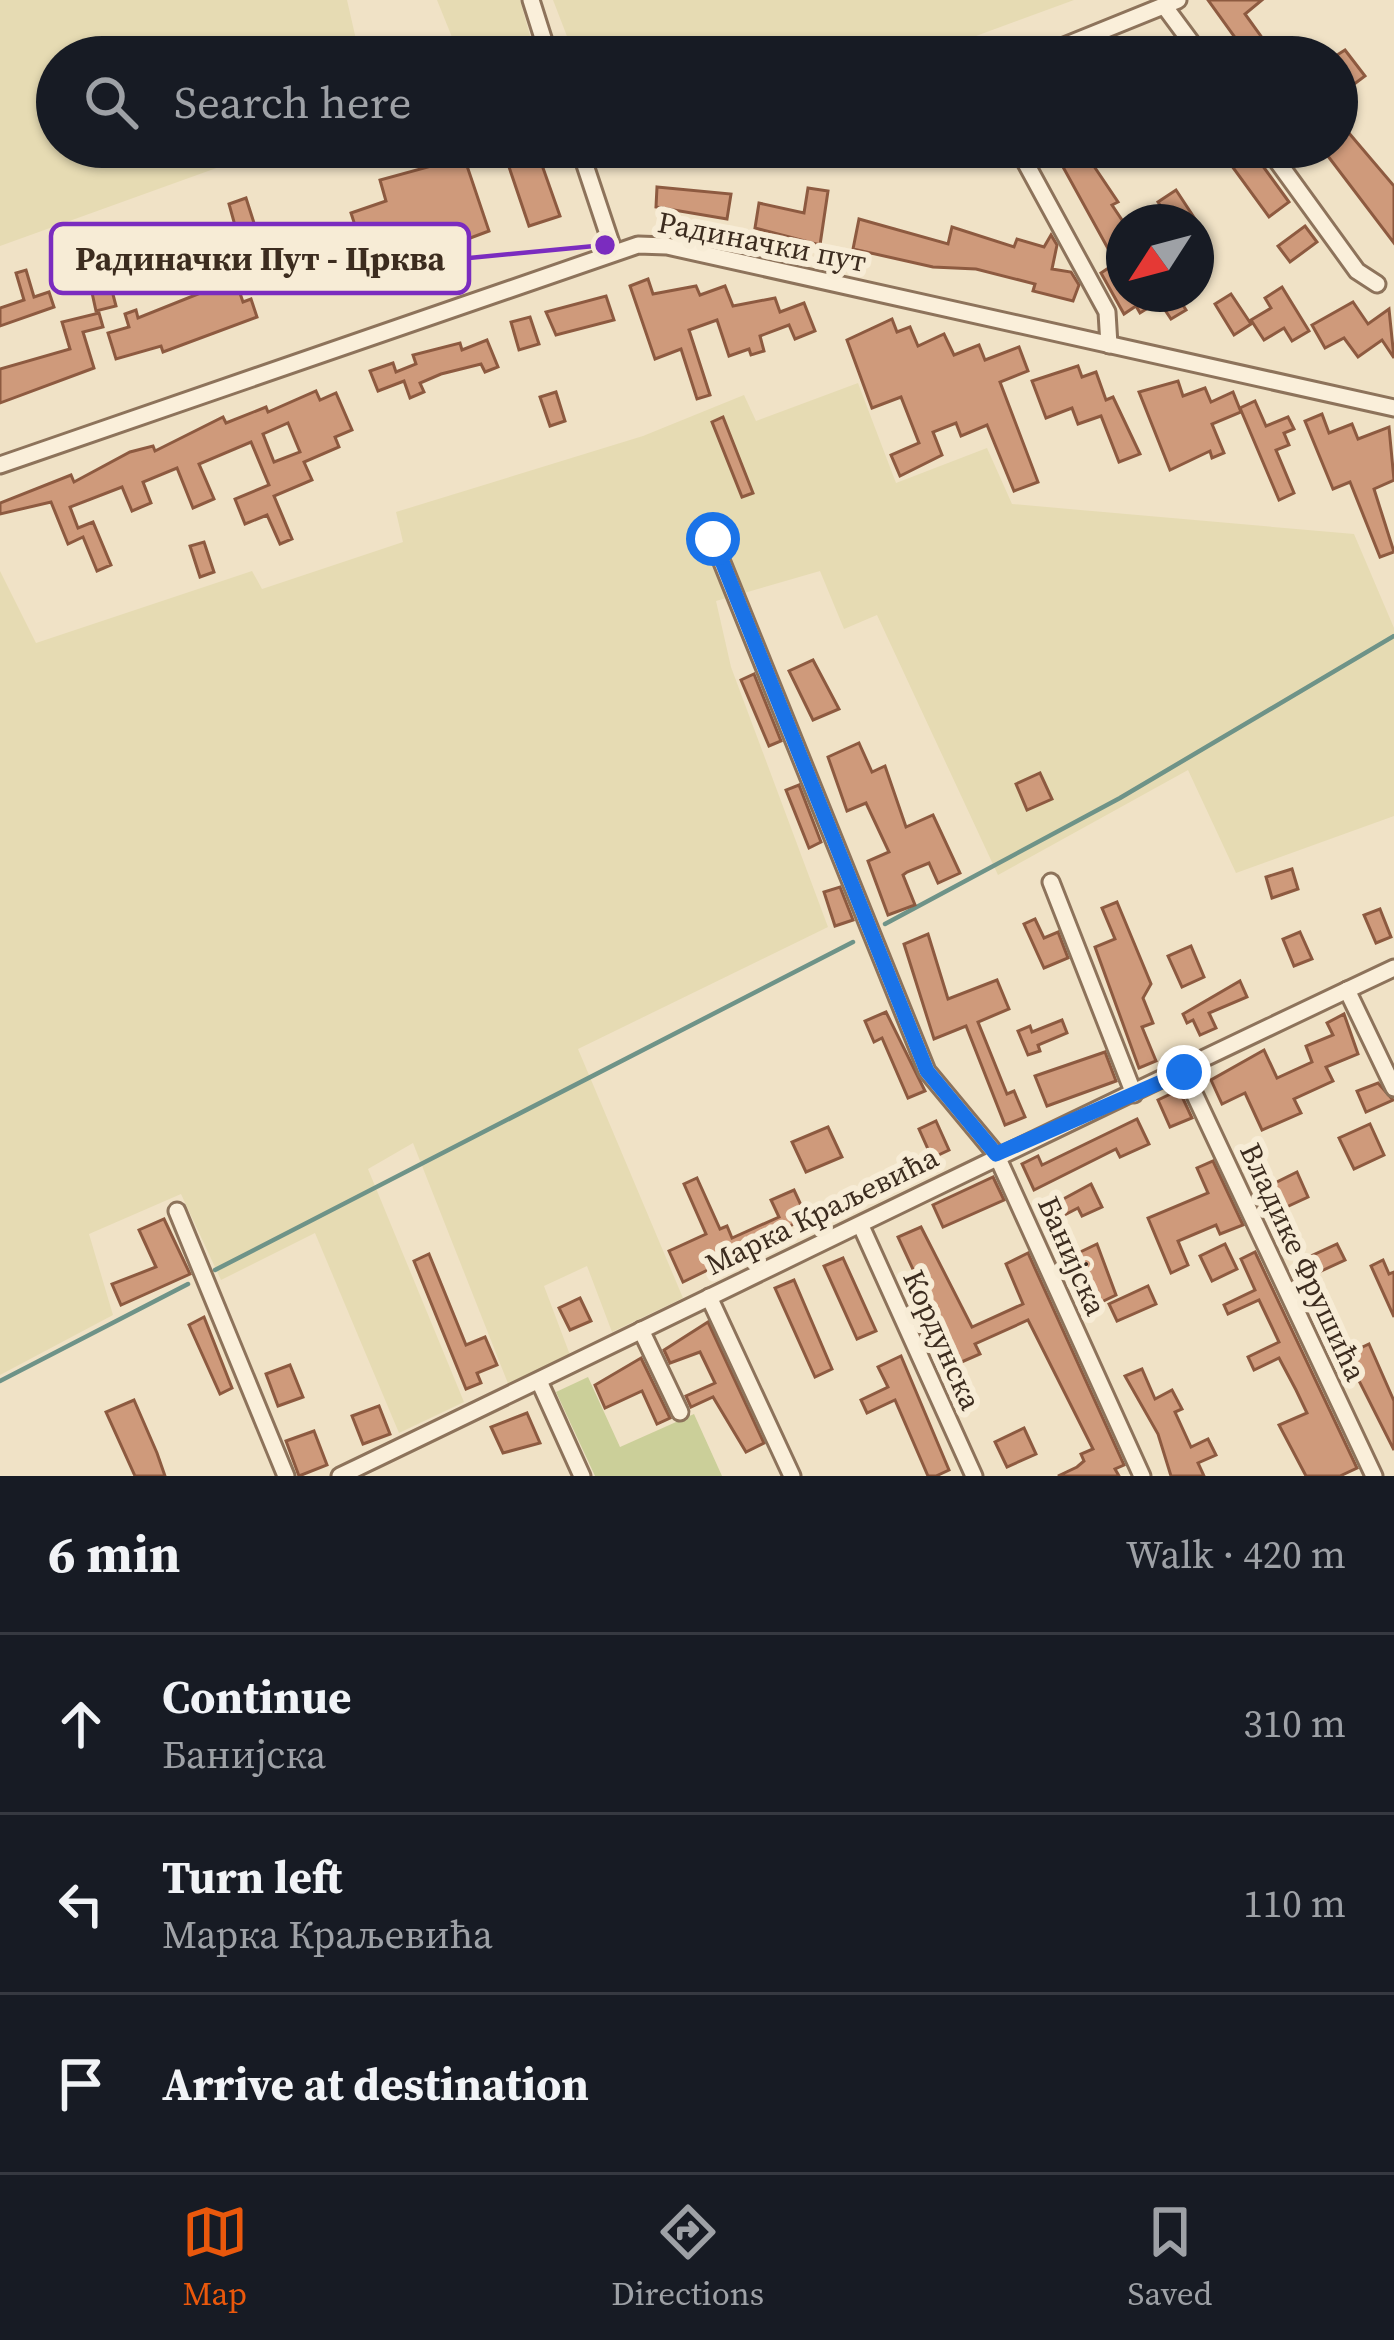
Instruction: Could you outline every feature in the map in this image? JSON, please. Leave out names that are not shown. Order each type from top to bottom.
[{"type":"street","points":[[531,0],[543,36]]},
{"type":"street","points":[[1090,36],[1172,4],[1190,36]]},
{"type":"street","points":[[586,168],[613,249]]},
{"type":"street","points":[[1028,168],[1107,312],[1109,345]]},
{"type":"street","points":[[1282,168],[1358,271],[1377,284]]},
{"type":"street","name":"Радиначки пут","points":[[0,465],[613,249],[667,246],[1394,408]]},
{"type":"street","name":"Банијска","points":[[713,539],[927,1071],[996,1154],[1142,1476]]},
{"type":"street","points":[[1051,882],[1133,1094]]},
{"type":"street","name":"Марка Краљевића","points":[[340,1476],[861,1226],[996,1154],[1184,1072],[1394,968]]},
{"type":"street","points":[[1348,990],[1394,1088]]},
{"type":"street","name":"Владике Фрушића","points":[[1184,1072],[1374,1476]]},
{"type":"street","points":[[176,1210],[286,1476]]},
{"type":"street","name":"Кордунска","points":[[861,1226],[974,1476]]},
{"type":"street","points":[[709,1297],[792,1476]]},
{"type":"street","points":[[641,1330],[680,1412]]},
{"type":"street","points":[[538,1381],[582,1476]]},
{"type":"shaded area","points":[[0,0],[347,0],[355,36],[36,36],[36,168],[217,168],[0,246]]},
{"type":"shaded area","points":[[437,0],[520,0],[530,36],[452,36]]},
{"type":"shaded area","points":[[553,0],[1074,0],[976,36],[567,36]]},
{"type":"shaded area","points":[[858,383],[896,483],[987,448],[1012,504],[1354,534],[1394,628],[1394,816],[1236,873],[1188,770],[998,875],[877,615],[844,629],[820,571],[716,601],[731,667],[828,927],[578,1049],[683,1298],[612,1332],[587,1266],[544,1286],[570,1355],[509,1386],[413,1143],[368,1169],[464,1402],[399,1433],[315,1233],[221,1280],[181,1194],[89,1234],[113,1315],[0,1375],[0,571],[36,643],[252,571],[262,589],[403,542],[396,512],[643,436],[744,395],[756,421]]},
{"type":"green space","points":[[588,1377],[620,1447],[694,1414],[722,1476],[595,1476],[556,1392]]},
{"type":"building","points":[[1208,0],[1262,0],[1245,14],[1261,36],[1234,36]]},
{"type":"building","points":[[1358,144],[1394,186],[1394,243],[1337,168],[1358,168]]},
{"type":"building","points":[[424,168],[468,168],[489,231],[371,275],[351,213],[386,201],[380,180]]},
{"type":"building","points":[[509,168],[543,168],[560,216],[529,226]]},
{"type":"building","points":[[1064,168],[1095,168],[1118,202],[1106,204],[1106,245]]},
{"type":"building","points":[[1233,168],[1264,168],[1289,202],[1269,217]]},
{"type":"building","points":[[657,187],[731,194],[727,219],[656,207]]},
{"type":"building","points":[[808,188],[828,191],[820,245],[755,228],[759,203],[804,213]]},
{"type":"building","points":[[1176,190],[1185,204],[1159,204]]},
{"type":"building","points":[[246,198],[264,254],[231,267],[243,302],[251,299],[257,317],[163,352],[161,346],[116,359],[108,333],[129,327],[125,314],[136,310],[138,318],[223,284],[217,262],[226,259],[218,235],[236,229],[229,204]]},
{"type":"building","points":[[859,219],[948,244],[952,227],[1014,247],[1017,239],[1044,247],[1051,235],[1057,245],[1052,269],[1071,272],[1079,285],[1073,301],[1033,291],[1035,284],[976,269],[933,267],[853,249]]},
{"type":"building","points":[[1305,226],[1317,242],[1290,262],[1278,246]]},
{"type":"building","points":[[26,270],[34,297],[49,292],[54,307],[0,326],[0,308],[24,300],[16,273]]},
{"type":"building","points":[[648,279],[653,294],[696,286],[700,295],[725,286],[733,306],[775,298],[780,312],[804,303],[815,331],[795,339],[789,325],[760,336],[764,351],[751,355],[749,349],[729,356],[717,320],[689,330],[710,395],[697,399],[681,349],[655,359],[630,286]]},
{"type":"building","points":[[110,283],[116,306],[96,311],[91,288]]},
{"type":"building","points":[[1282,287],[1309,331],[1292,341],[1284,328],[1264,340],[1251,320],[1271,308],[1265,298]]},
{"type":"building","points":[[1231,294],[1251,324],[1234,335],[1215,304]]},
{"type":"building","points":[[606,296],[614,320],[556,335],[546,312]]},
{"type":"building","points":[[1353,302],[1368,324],[1389,309],[1394,358],[1382,340],[1358,357],[1344,338],[1325,348],[1312,325]]},
{"type":"building","points":[[99,313],[103,327],[83,332],[94,368],[0,403],[0,369],[70,349],[62,322]]},
{"type":"building","points":[[530,317],[539,344],[519,350],[511,322]]},
{"type":"building","points":[[892,319],[897,332],[910,327],[918,346],[944,334],[954,355],[979,345],[985,360],[1019,347],[1028,371],[1000,382],[1038,482],[1014,491],[987,425],[961,436],[956,423],[933,432],[942,455],[900,476],[891,455],[919,443],[901,397],[872,408],[847,340]]},
{"type":"building","points":[[487,340],[498,367],[485,372],[481,364],[441,374],[420,383],[424,392],[410,398],[404,381],[378,391],[370,371],[393,363],[396,372],[416,364],[413,355],[460,343],[462,350]]},
{"type":"building","points":[[1078,366],[1082,377],[1096,372],[1106,400],[1113,397],[1140,454],[1119,462],[1101,416],[1078,424],[1072,408],[1046,418],[1032,381]]},
{"type":"building","points":[[1178,381],[1183,396],[1205,388],[1211,402],[1233,392],[1241,412],[1212,424],[1224,453],[1212,458],[1210,451],[1170,470],[1139,392]]},
{"type":"building","points":[[316,391],[320,400],[336,393],[352,430],[335,437],[339,447],[304,462],[312,480],[274,496],[292,539],[280,544],[267,515],[245,524],[235,499],[269,485],[251,442],[199,464],[214,499],[193,508],[177,468],[143,482],[151,503],[132,511],[122,487],[70,507],[78,528],[93,522],[111,565],[97,571],[83,537],[68,544],[51,502],[0,514],[0,503],[71,475],[74,482],[130,452],[153,446],[155,451],[223,417],[226,423],[266,407],[268,412]],"holes":[[[288,423],[300,452],[274,462],[263,434]]]},
{"type":"building","points":[[556,392],[565,421],[550,426],[540,397]]},
{"type":"building","points":[[1255,401],[1266,426],[1288,417],[1294,429],[1284,433],[1289,445],[1276,450],[1294,493],[1279,500],[1240,408]]},
{"type":"building","points":[[1322,414],[1329,433],[1352,424],[1358,439],[1389,427],[1394,480],[1374,489],[1394,552],[1380,557],[1350,482],[1333,489],[1305,421]]},
{"type":"building","points":[[723,417],[753,493],[742,497],[712,422]]},
{"type":"building","points":[[204,542],[214,572],[200,577],[190,546]]},
{"type":"building","points":[[813,660],[839,709],[813,720],[789,671]]},
{"type":"building","points":[[754,674],[781,741],[769,746],[741,680]]},
{"type":"building","points":[[859,743],[872,772],[885,766],[906,827],[933,815],[960,873],[938,883],[929,863],[907,872],[903,875],[915,905],[888,915],[868,861],[889,852],[866,803],[847,811],[828,757]]},
{"type":"building","points":[[1040,773],[1052,799],[1027,810],[1016,784]]},
{"type":"building","points":[[799,785],[821,842],[809,848],[786,790]]},
{"type":"building","points":[[1292,869],[1298,889],[1272,898],[1266,877]]},
{"type":"building","points":[[840,887],[853,920],[835,926],[824,892]]},
{"type":"building","points":[[1117,902],[1151,984],[1143,998],[1153,1023],[1142,1027],[1156,1061],[1139,1068],[1095,947],[1115,939],[1102,908]]},
{"type":"building","points":[[1380,909],[1391,937],[1376,943],[1364,915]]},
{"type":"building","points":[[1035,919],[1044,938],[1058,932],[1068,958],[1044,968],[1024,924]]},
{"type":"building","points":[[1300,932],[1312,959],[1294,966],[1283,939]]},
{"type":"building","points":[[928,934],[948,999],[997,980],[1009,1009],[978,1022],[1007,1094],[1014,1091],[1025,1117],[1005,1125],[966,1026],[934,1039],[904,944]]},
{"type":"building","points":[[1191,946],[1204,977],[1182,987],[1168,956]]},
{"type":"building","points":[[1240,981],[1247,997],[1209,1013],[1216,1028],[1200,1035],[1193,1020],[1187,1023],[1183,1014]]},
{"type":"building","points":[[886,1012],[925,1091],[908,1098],[882,1038],[874,1042],[865,1021]]},
{"type":"building","points":[[1344,1014],[1358,1054],[1326,1067],[1333,1081],[1294,1099],[1301,1113],[1262,1130],[1245,1093],[1222,1104],[1211,1080],[1264,1050],[1277,1078],[1312,1062],[1306,1046],[1333,1035],[1327,1023]]},
{"type":"building","points":[[1062,1020],[1067,1033],[1038,1045],[1040,1051],[1028,1055],[1018,1031],[1030,1026],[1032,1032]]},
{"type":"building","points":[[1105,1052],[1116,1081],[1047,1106],[1035,1076]]},
{"type":"building","points":[[1378,1083],[1393,1100],[1366,1112],[1357,1091]]},
{"type":"building","points":[[1179,1090],[1192,1118],[1170,1127],[1158,1100]]},
{"type":"building","points":[[1137,1119],[1149,1144],[1120,1157],[1116,1149],[1034,1190],[1022,1164],[1038,1156],[1042,1165]]},
{"type":"building","points":[[936,1121],[949,1150],[932,1158],[919,1129]]},
{"type":"building","points":[[1370,1124],[1384,1155],[1354,1169],[1339,1138]]},
{"type":"building","points":[[828,1127],[842,1157],[806,1172],[792,1142]]},
{"type":"building","points":[[1213,1161],[1243,1225],[1220,1234],[1216,1225],[1178,1241],[1188,1265],[1171,1273],[1148,1218],[1208,1193],[1197,1168]]},
{"type":"building","points":[[1297,1172],[1308,1197],[1282,1209],[1271,1185]]},
{"type":"building","points":[[993,1177],[1004,1200],[943,1227],[933,1205]]},
{"type":"building","points":[[697,1178],[720,1229],[727,1226],[732,1238],[779,1217],[771,1200],[794,1190],[807,1218],[768,1236],[773,1246],[753,1255],[751,1249],[683,1282],[669,1251],[706,1234],[684,1184]]},
{"type":"building","points":[[1091,1184],[1102,1207],[1082,1216],[1078,1208],[1051,1222],[1045,1209]]},
{"type":"building","points":[[164,1219],[190,1274],[121,1305],[112,1284],[156,1267],[139,1230]]},
{"type":"building","points":[[921,1227],[972,1327],[1023,1304],[1006,1264],[1028,1253],[1124,1465],[1115,1469],[1119,1476],[1058,1476],[1077,1467],[1084,1461],[1081,1454],[1093,1449],[1028,1320],[975,1344],[980,1354],[957,1364],[898,1237]]},
{"type":"building","points":[[1097,1244],[1116,1295],[1093,1306],[1074,1255]]},
{"type":"building","points":[[1225,1244],[1237,1269],[1212,1281],[1200,1256]]},
{"type":"building","points":[[1337,1244],[1345,1260],[1319,1272],[1311,1256]]},
{"type":"building","points":[[1255,1252],[1357,1468],[1340,1476],[1306,1476],[1279,1425],[1307,1413],[1279,1358],[1254,1370],[1248,1357],[1279,1342],[1259,1300],[1228,1314],[1224,1305],[1255,1290],[1241,1259]]},
{"type":"building","points":[[429,1254],[466,1345],[485,1337],[497,1365],[477,1373],[481,1383],[466,1389],[414,1261]]},
{"type":"building","points":[[843,1258],[876,1331],[857,1339],[824,1266]]},
{"type":"building","points":[[1383,1260],[1389,1274],[1394,1272],[1394,1317],[1371,1266]]},
{"type":"building","points":[[794,1280],[832,1369],[815,1377],[775,1288]]},
{"type":"building","points":[[1148,1286],[1156,1304],[1117,1321],[1109,1304]]},
{"type":"building","points":[[580,1298],[591,1321],[570,1330],[559,1308]]},
{"type":"building","points":[[204,1317],[232,1388],[220,1394],[189,1325]]},
{"type":"building","points":[[708,1322],[764,1443],[746,1452],[713,1397],[691,1407],[686,1396],[715,1383],[700,1352],[670,1363],[664,1350]]},
{"type":"building","points":[[1369,1344],[1394,1401],[1394,1450],[1346,1355]]},
{"type":"building","points":[[901,1356],[949,1470],[936,1476],[928,1476],[895,1400],[867,1413],[861,1400],[888,1387],[878,1367]]},
{"type":"building","points":[[641,1358],[670,1418],[657,1424],[642,1391],[605,1408],[595,1385]]},
{"type":"building","points":[[290,1365],[303,1397],[278,1406],[266,1374]]},
{"type":"building","points":[[1142,1369],[1155,1399],[1172,1390],[1182,1409],[1175,1412],[1191,1447],[1208,1439],[1216,1455],[1198,1463],[1204,1476],[1171,1476],[1158,1434],[1125,1376]]},
{"type":"building","points":[[134,1400],[165,1476],[135,1476],[106,1412]]},
{"type":"building","points":[[379,1406],[390,1434],[363,1444],[352,1416]]},
{"type":"building","points":[[527,1413],[540,1443],[503,1453],[491,1427]]},
{"type":"building","points":[[1024,1428],[1036,1454],[1007,1467],[995,1442]]},
{"type":"building","points":[[314,1431],[327,1465],[299,1476],[286,1441]]},
{"type":"waterway","points":[[885,924],[1120,798],[1394,636]]},
{"type":"waterway","points":[[215,1270],[853,942]]},
{"type":"waterway","points":[[0,1381],[188,1284]]},
{"type":"place","name":"Радиначки Пут - Црква","points":[[605,245]]},
{"type":"route","points":[[713,539],[927,1071],[977,1135],[996,1154],[1184,1072]]}]
